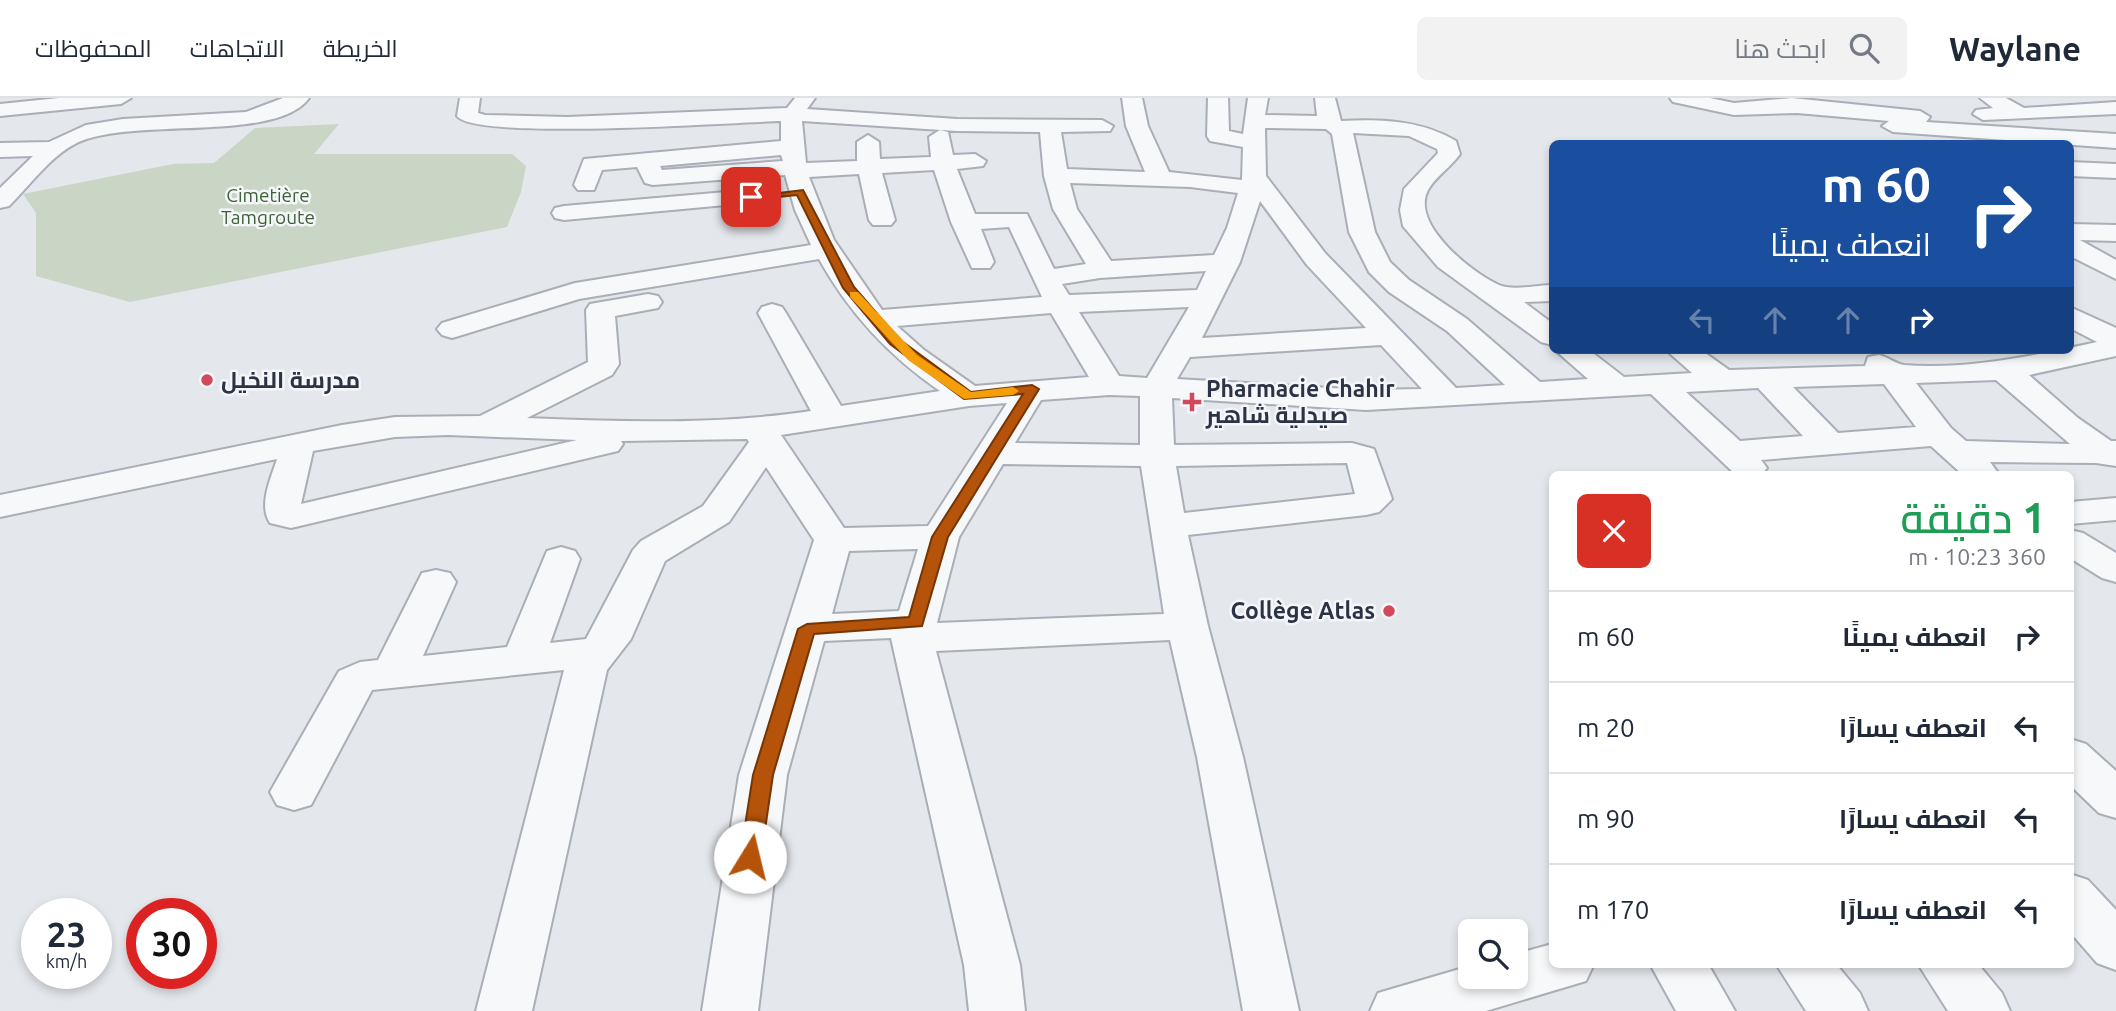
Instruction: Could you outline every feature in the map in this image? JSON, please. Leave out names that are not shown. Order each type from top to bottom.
[{"type":"street","points":[[0,110],[59,101],[119,98]]},
{"type":"street","points":[[0,200],[119,98]]},
{"type":"street","points":[[229,119],[241,98]]},
{"type":"street","points":[[0,150],[65,143],[130,126],[266,114],[299,98]]},
{"type":"street","points":[[470,98],[465,112],[469,119],[567,124],[662,120],[750,107],[796,145],[828,250],[842,275],[875,319],[913,357],[969,396]]},
{"type":"street","points":[[662,120],[687,98]]},
{"type":"street","points":[[1132,98],[1137,126],[1160,179]]},
{"type":"street","points":[[1218,98],[1218,136],[1254,145],[1331,233],[1457,325],[1533,393]]},
{"type":"street","points":[[1325,98],[1335,125],[1383,201],[1412,218],[1422,236],[1447,261],[1549,334]]},
{"type":"street","points":[[1679,98],[1734,109],[1782,104],[1834,105],[1891,128],[2116,141]]},
{"type":"street","points":[[1745,98],[1782,104]]},
{"type":"street","points":[[1990,98],[2021,114],[2083,139],[2116,162]]},
{"type":"street","points":[[946,99],[938,124],[943,163],[981,262]]},
{"type":"street","points":[[1072,102],[1075,126],[1093,178]]},
{"type":"street","points":[[1948,108],[1989,134]]},
{"type":"street","points":[[1891,128],[1948,108],[2021,114],[2116,108]]},
{"type":"street","points":[[867,119],[869,167],[882,220]]},
{"type":"street","points":[[564,213],[796,145],[867,119],[938,124],[1075,126]]},
{"type":"street","points":[[1056,176],[1160,179],[1254,145],[1335,125],[1397,129],[1434,138],[1448,146],[1449,154],[1416,189],[1383,201],[1331,233],[1311,253],[1448,398]]},
{"type":"street","points":[[1075,126],[1056,176],[1065,209],[1102,270]]},
{"type":"street","points":[[568,142],[796,145],[869,167],[975,161]]},
{"type":"street","points":[[586,185],[593,164],[796,145]]},
{"type":"street","points":[[1254,145],[1233,245],[1183,348],[1156,388],[1157,456],[1186,626],[1220,757],[1271,1011]]},
{"type":"street","points":[[2074,169],[2116,171]]},
{"type":"street","points":[[2074,191],[2105,193]]},
{"type":"street","points":[[964,222],[1017,219],[1045,279],[1109,385]]},
{"type":"street","points":[[2074,232],[2116,233]]},
{"type":"street","points":[[1045,279],[1233,245],[1331,233]]},
{"type":"street","points":[[2074,247],[2113,269]]},
{"type":"street","points":[[487,426],[601,368],[604,364],[600,310],[828,250]]},
{"type":"street","points":[[2074,277],[2113,269]]},
{"type":"street","points":[[453,329],[575,291],[842,275]]},
{"type":"street","points":[[1351,296],[1490,291],[1549,293]]},
{"type":"street","points":[[875,319],[1060,304],[1208,298]]},
{"type":"street","points":[[772,313],[832,418]]},
{"type":"street","points":[[0,506],[298,444],[394,427],[487,426],[593,431],[673,429],[762,435],[832,418],[969,396],[1032,389],[1109,385],[1366,400],[1448,398],[1723,381],[1765,364],[1813,378],[2004,370],[2099,352],[2074,321]]},
{"type":"street","points":[[1183,348],[1387,336]]},
{"type":"street","points":[[1575,354],[1618,388]]},
{"type":"street","points":[[1686,354],[1723,381]]},
{"type":"street","points":[[1864,354],[1893,375],[1947,443],[1979,471]]},
{"type":"street","points":[[1938,354],[1969,372]]},
{"type":"street","points":[[1765,364],[1830,444]]},
{"type":"street","points":[[2004,370],[2066,425],[2112,455]]},
{"type":"street","points":[[1659,385],[1753,471]]},
{"type":"street","points":[[997,1011],[992,965],[914,630],[940,537],[1032,389]]},
{"type":"street","points":[[1298,396],[1312,452]]},
{"type":"street","points":[[298,444],[282,502],[283,515],[291,517],[673,429]]},
{"type":"street","points":[[730,1011],[763,775],[832,540],[762,435]]},
{"type":"street","points":[[504,1011],[586,666],[610,639],[647,558],[655,550],[716,514],[762,435]]},
{"type":"street","points":[[1731,452],[1830,444],[1947,443],[2112,455]]},
{"type":"street","points":[[992,453],[1157,456],[1352,453],[1362,456],[1374,499],[1371,502],[1257,518],[1169,525]]},
{"type":"street","points":[[2074,513],[2116,509]]},
{"type":"street","points":[[832,540],[940,537]]},
{"type":"street","points":[[2074,544],[2116,570]]},
{"type":"street","points":[[522,662],[561,559]]},
{"type":"street","points":[[394,673],[436,582]]},
{"type":"street","points":[[807,629],[1186,626]]},
{"type":"street","points":[[294,792],[354,682],[368,675],[522,662],[596,652]]},
{"type":"street","points":[[2074,900],[2116,947]]},
{"type":"street","points":[[1398,1011],[1553,968]]},
{"type":"street","points":[[1680,968],[1707,1011]]},
{"type":"street","points":[[1806,968],[1840,1011]]},
{"type":"street","points":[[1948,968],[1982,1011]]},
{"type":"green space","name":"Cimetière Tamgroute","points":[[339,124],[314,154],[512,154],[526,166],[521,192],[507,227],[130,302],[36,276],[36,213],[23,194],[173,164],[214,163],[255,128]]},
{"type":"slow traffic","points":[[854,295],[913,357],[969,396],[1013,391]]},
{"type":"place","name":"مدرسة النخيل","points":[[207,380]]},
{"type":"place","name":"Pharmacie Chahir صيدلية شاهير","points":[[1192,402]]},
{"type":"place","name":"Collège Atlas","points":[[1389,611]]},
{"type":"route","points":[[750,857],[763,775],[807,629],[916,622],[940,537],[1032,389],[969,396],[932,371],[895,341],[849,288],[800,192],[751,197]]}]
